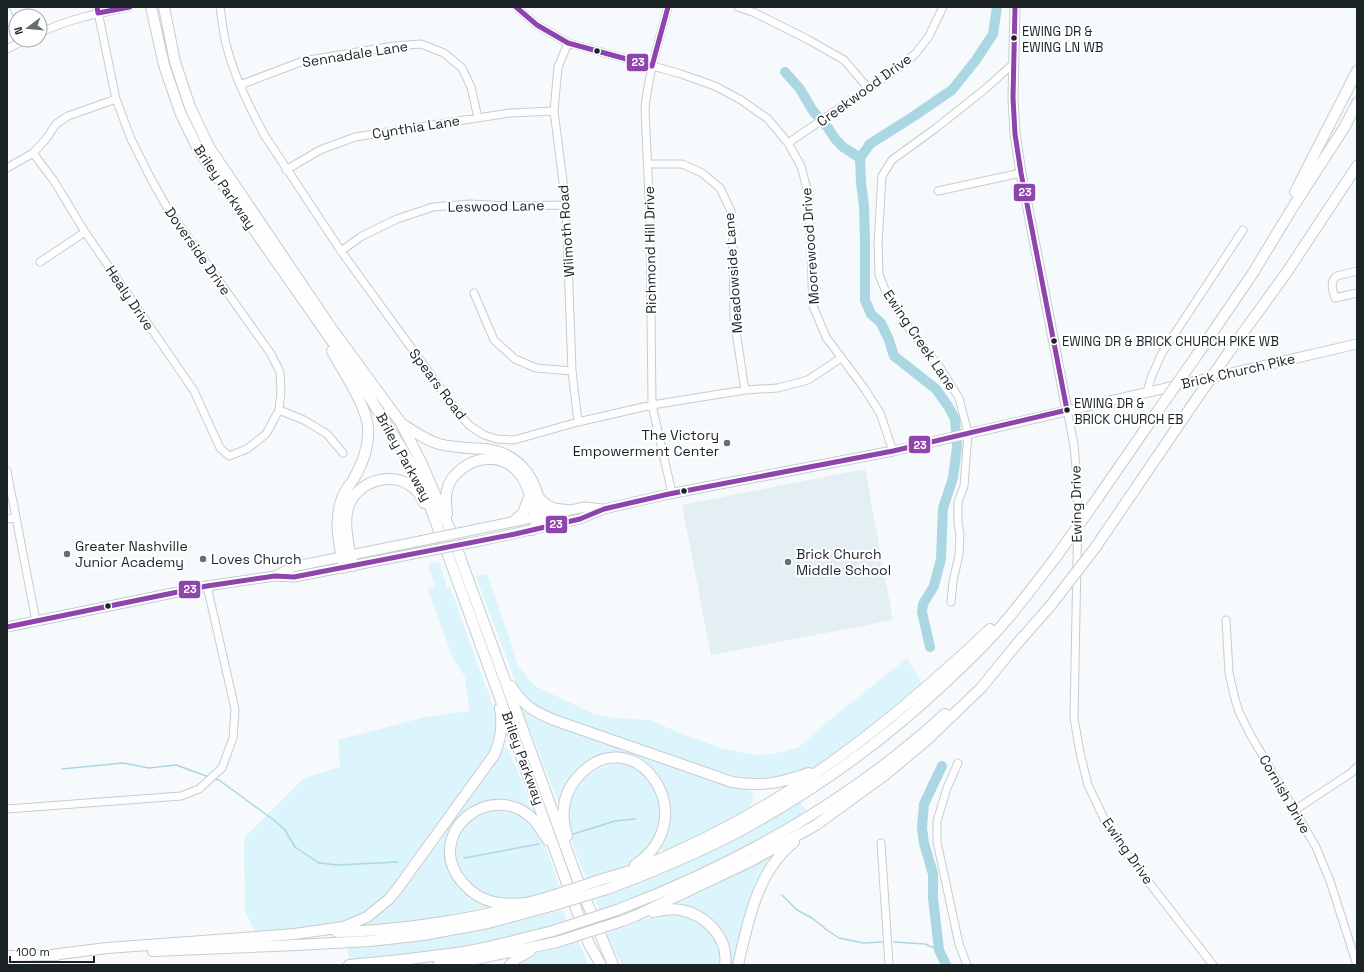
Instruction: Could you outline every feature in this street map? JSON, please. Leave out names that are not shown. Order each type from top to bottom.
[{"type":"highway","name":"Briley Parkway","points":[[151,7],[164,65],[180,112],[199,151],[357,377],[416,473],[428,498],[562,869],[590,944],[601,965]]},
{"type":"highway","name":"Briley Parkway","points":[[165,11],[178,70],[190,107],[209,146],[332,329],[400,423],[422,464],[449,528],[578,881],[613,965]]},
{"type":"highway","points":[[1252,273],[1294,196],[1357,71]]},
{"type":"highway","points":[[7,956],[370,941],[423,935],[488,923],[687,856],[733,834],[787,804],[847,764],[923,704],[1003,624],[1056,557],[1195,358],[1252,273],[1344,128],[1357,103]]},
{"type":"highway","points":[[738,965],[763,880],[776,859],[789,846],[816,825],[886,775],[928,739],[981,688],[1051,605],[1095,548],[1229,352],[1287,272],[1357,166]]},
{"type":"highway","points":[[304,302],[360,402],[368,427],[367,441],[360,466],[343,495],[338,513],[339,547],[346,556]]},
{"type":"highway","points":[[400,423],[438,444],[487,449],[510,456],[521,464],[529,474],[538,522]]},
{"type":"highway","points":[[449,528],[446,506],[447,490],[454,477],[469,463],[484,458],[495,459],[512,466],[518,472],[534,496],[552,509],[567,510]]},
{"type":"highway","points":[[348,567],[346,556],[347,523],[348,510],[353,498],[364,486],[371,482],[386,479],[407,484],[416,490],[422,498],[445,558],[455,574]]},
{"type":"highway","points":[[514,521],[523,513],[534,496]]},
{"type":"highway","points":[[617,875],[639,868],[724,828],[765,806],[821,770],[912,699],[983,636],[1029,592]]},
{"type":"highway","points":[[349,965],[457,953],[553,931],[617,910],[659,894],[714,869],[819,810],[887,762],[936,722],[1016,645]]},
{"type":"highway","points":[[295,934],[343,927],[367,917],[389,899],[420,859],[490,761],[497,748],[502,725],[501,714],[489,667]]},
{"type":"highway","points":[[503,675],[520,700],[534,712],[732,782],[762,785],[789,780],[821,770]]},
{"type":"highway","points":[[578,881],[574,858],[564,823],[564,805],[568,791],[582,772],[592,764],[612,758],[631,760],[650,773],[660,789],[664,799],[665,812],[662,831],[655,846],[643,860],[617,875],[605,884]]},
{"type":"highway","points":[[550,902],[506,905],[492,902],[478,896],[467,888],[458,877],[452,864],[450,850],[454,834],[459,824],[467,815],[476,810],[497,805],[516,808],[533,820],[541,830],[562,869]]},
{"type":"highway","points":[[438,965],[542,946],[622,921],[751,861],[816,825]]},
{"type":"highway","points":[[51,955],[107,948],[295,934],[370,931],[478,916],[527,903]]},
{"type":"highway","points":[[635,916],[673,909],[681,910],[697,916],[711,926],[723,942],[725,950],[725,965]]},
{"type":"highway","points":[[590,944],[595,965]]},
{"type":"highway","points":[[510,965],[523,954],[542,946]]},
{"type":"main road","name":"Ewing Drive","points":[[1015,7],[1013,98],[1015,134],[1020,173],[1067,410]]},
{"type":"main road","name":"Brick Church Pike","points":[[274,576],[292,567],[514,521],[538,522],[580,519],[604,509],[672,493],[892,451],[1357,344]]},
{"type":"main road","name":"Brick Church Pike","points":[[7,627],[207,586],[274,576],[294,577],[480,541],[538,522],[567,510],[585,507],[604,509]]},
{"type":"street","points":[[48,28],[97,10],[130,7]]},
{"type":"street","name":"Spears Road","points":[[220,7],[226,45],[240,85],[255,118],[286,170],[341,251],[460,415],[470,426],[484,435],[497,439],[514,440],[578,422],[652,405],[745,390],[778,388],[808,380],[841,358]]},
{"type":"street","name":"Moorewood Drive","points":[[516,7],[537,24],[568,43],[678,73],[714,86],[741,100],[768,119],[788,143],[802,166],[809,197],[813,306],[826,337],[864,388],[880,413],[892,451]]},
{"type":"street","name":"Richmond Hill Drive","points":[[668,7],[652,66],[646,95],[645,109],[650,220],[652,405],[672,493]]},
{"type":"street","points":[[738,7],[756,10],[844,60],[868,88]]},
{"type":"street","name":"Creekwood Drive","points":[[788,143],[896,70],[916,53],[929,36],[943,7]]},
{"type":"street","name":"Doverside Drive","points":[[97,10],[116,99],[131,139],[150,177],[168,209],[271,354],[280,372],[281,392],[279,410],[266,434],[247,449],[229,456],[220,448]]},
{"type":"street","name":"Wilmoth Road","points":[[568,43],[558,67],[554,111],[566,205],[572,371],[578,422]]},
{"type":"street","name":"Sennadale Lane","points":[[240,85],[303,61],[394,46],[421,44],[444,53],[462,68],[472,87],[478,118]]},
{"type":"street","name":"Ewing Creek Lane","points":[[951,602],[953,581],[959,555],[960,534],[957,509],[964,486],[966,433],[959,398],[941,369],[913,334],[888,297],[879,275],[878,243],[882,176],[892,160],[980,94],[1013,64]]},
{"type":"street","points":[[7,168],[33,153],[46,139],[56,124],[68,116],[116,99]]},
{"type":"street","name":"Cynthia Lane","points":[[286,170],[320,150],[355,137],[510,113],[554,111]]},
{"type":"street","name":"Healy Drive","points":[[33,153],[54,181],[85,232],[194,391],[220,448]]},
{"type":"street","name":"Meadowside Lane","points":[[648,164],[682,164],[702,173],[720,188],[731,211],[734,319],[745,390]]},
{"type":"street","points":[[938,191],[1020,173]]},
{"type":"street","name":"Leswood Lane","points":[[341,251],[362,236],[397,219],[433,207],[470,204],[512,206],[566,205]]},
{"type":"street","points":[[1147,392],[1151,378],[1162,353],[1243,230]]},
{"type":"street","points":[[40,262],[85,232]]},
{"type":"street","points":[[1357,271],[1336,276],[1332,283],[1335,298],[1357,293]]},
{"type":"street","points":[[474,293],[494,340],[515,359],[536,368],[572,371]]},
{"type":"street","points":[[279,410],[304,420],[327,434],[344,453]]},
{"type":"street","name":"Ewing Drive","points":[[1067,410],[1074,445],[1078,508],[1074,718],[1088,786],[1107,825],[1213,965]]},
{"type":"street","points":[[7,471],[36,621]]},
{"type":"street","points":[[7,519],[16,518]]},
{"type":"street","points":[[7,809],[181,796],[199,789],[222,768],[234,738],[235,709],[207,586]]},
{"type":"street","name":"Cornish Drive","points":[[1226,620],[1229,673],[1239,712],[1250,734],[1316,847],[1330,881],[1357,965]]},
{"type":"street","points":[[958,763],[947,788],[937,821],[937,842],[959,944],[967,965]]},
{"type":"street","points":[[1295,810],[1351,773],[1357,767]]},
{"type":"street","points":[[881,843],[889,965]]},
{"type":"shaded area","name":"Brick Church Middle School","points":[[865,469],[893,620],[711,655],[682,505]]},
{"type":"shaded area","points":[[439,561],[447,588],[450,587],[494,709],[496,729],[489,751],[395,885],[371,908],[348,921],[335,924],[308,928],[255,932],[245,911],[244,838],[304,778],[340,767],[338,740],[425,717],[469,711],[465,677],[452,656],[427,588],[435,587],[428,564]]},
{"type":"shaded area","points":[[487,574],[517,665],[535,686],[594,714],[615,718],[650,720],[684,735],[721,748],[753,755],[774,754],[799,747],[831,719],[907,658],[923,686],[896,709],[819,766],[801,774],[757,781],[685,762],[552,717],[520,694],[476,577]]},
{"type":"shaded area","points":[[524,709],[536,718],[545,722],[731,786],[751,791],[754,797],[749,808],[719,825],[665,851],[662,850],[660,847],[669,820],[668,803],[662,787],[648,767],[637,760],[603,759],[589,762],[578,773],[561,804],[559,804],[523,713]]},
{"type":"shaded area","points":[[505,747],[508,748],[536,816],[484,803],[472,808],[462,815],[452,829],[448,863],[451,874],[458,885],[474,899],[488,905],[489,907],[411,922],[350,929],[366,921]]},
{"type":"shaded area","points":[[621,763],[641,770],[654,785],[661,807],[660,824],[655,839],[643,855],[637,860],[616,870],[587,879],[576,854],[568,827],[567,813],[569,800],[575,789],[585,778],[597,769]]},
{"type":"shaded area","points":[[800,802],[808,812],[723,860],[627,902],[599,911],[595,899],[622,890],[675,868],[750,831]]},
{"type":"shaded area","points":[[494,810],[516,815],[526,820],[534,827],[543,840],[560,888],[525,898],[504,901],[484,894],[467,880],[457,860],[455,850],[456,839],[461,830],[469,821],[481,814]]},
{"type":"shaded area","points":[[774,854],[734,965],[728,965],[724,939],[680,907],[679,903]]},
{"type":"shaded area","points":[[563,910],[567,922],[511,937],[457,948],[350,962],[347,948],[412,942],[467,933]]},
{"type":"shaded area","points":[[665,914],[687,916],[694,919],[707,929],[712,935],[719,949],[719,965],[622,965],[605,934],[643,920]]},
{"type":"shaded area","points":[[578,941],[589,965],[518,965],[530,956]]},
{"type":"waterway","points":[[930,647],[922,612],[923,604],[934,586],[941,559],[943,508],[953,478],[957,447],[955,419],[936,389],[894,356],[889,340],[881,323],[871,314],[865,300],[864,206],[860,158],[870,144],[952,90],[976,60],[993,34],[997,7]]},
{"type":"waterway","points":[[785,72],[800,89],[813,111],[836,140],[843,147],[860,158]]},
{"type":"waterway","points":[[62,769],[123,763],[149,768],[176,765],[209,777]]},
{"type":"waterway","points":[[942,766],[924,804],[922,828],[924,843],[933,874],[933,898],[939,950],[946,965]]},
{"type":"waterway","points":[[215,779],[219,780],[275,821],[285,830],[295,847],[319,863],[339,865],[397,862]]},
{"type":"waterway","points":[[573,834],[615,821],[635,819]]},
{"type":"waterway","points":[[464,858],[539,844]]},
{"type":"waterway","points":[[782,895],[797,910],[812,918],[839,938],[864,943],[882,942]]},
{"type":"waterway","points":[[894,942],[925,944],[939,950]]},
{"type":"transit line","name":"23","points":[[97,7],[98,13],[130,7]]},
{"type":"transit line","name":"23","points":[[516,7],[537,25],[568,43],[652,66],[668,7]]},
{"type":"transit line","name":"23","points":[[7,627],[207,586],[275,576],[294,577],[515,534],[580,519],[604,509],[669,494],[893,451],[1067,410],[1021,173],[1015,134],[1013,98],[1015,7]]},
{"type":"place","name":"EWING DR & EWING LN WB","points":[[1014,38]]},
{"type":"place","name":"EWING DR & BRICK CHURCH PIKE WB","points":[[1054,341]]},
{"type":"place","name":"EWING DR & BRICK CHURCH EB","points":[[1067,410]]},
{"type":"place","name":"The Victory Empowerment Center","points":[[727,443]]},
{"type":"place","name":"Greater Nashville Junior Academy","points":[[67,554]]},
{"type":"place","name":"Loves Church","points":[[203,559]]},
{"type":"place","name":"Brick Church Middle School","points":[[788,562]]}]
